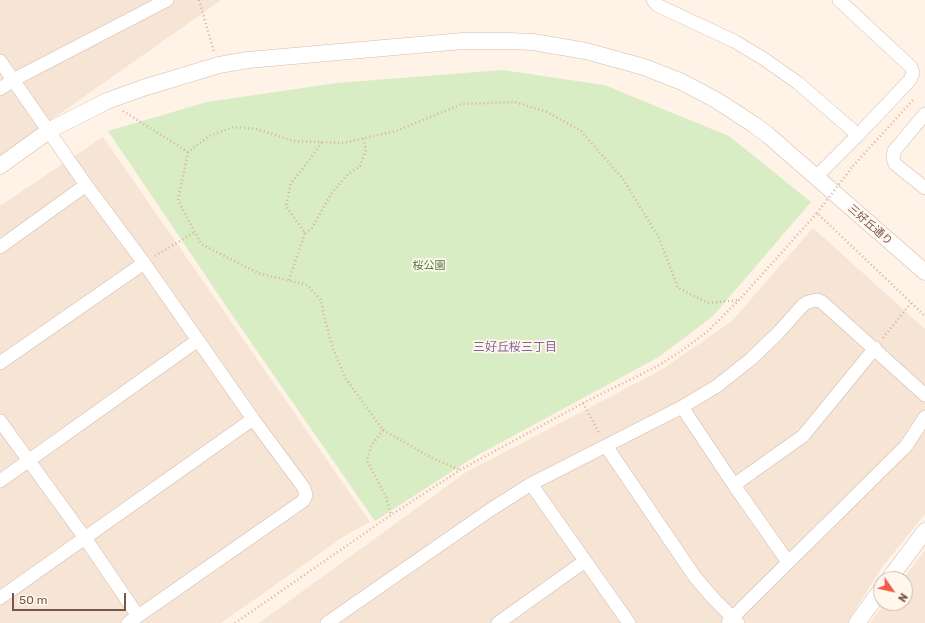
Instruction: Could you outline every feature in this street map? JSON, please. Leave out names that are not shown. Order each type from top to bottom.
[{"type":"street","points":[[0,89],[13,80],[167,0]]},
{"type":"street","points":[[653,0],[657,5],[734,41],[764,59],[798,83],[858,135]]},
{"type":"street","points":[[816,177],[910,80],[913,73],[911,67],[839,0]]},
{"type":"street","name":"三好丘通り","points":[[0,166],[50,130],[108,101],[143,88],[218,65],[248,60],[463,41],[533,42],[560,46],[614,58],[644,67],[682,82],[716,100],[752,124],[816,177],[925,272]]},
{"type":"street","points":[[0,61],[50,130],[86,185],[144,263],[252,419],[304,488],[306,495],[303,501],[133,619],[85,538],[0,421]]},
{"type":"street","points":[[925,114],[894,151],[893,158],[896,164],[925,188]]},
{"type":"street","points":[[0,247],[86,185]]},
{"type":"street","points":[[0,363],[144,263]]},
{"type":"street","points":[[328,623],[490,510],[530,484],[682,407],[717,386],[751,359],[778,333],[803,304],[808,302],[817,300],[822,302],[875,348],[925,395]]},
{"type":"street","points":[[0,481],[198,340]]},
{"type":"street","points":[[734,485],[803,436],[875,348]]},
{"type":"street","points":[[682,407],[788,562]]},
{"type":"street","points":[[606,446],[699,582],[733,621],[788,562],[906,446],[925,417]]},
{"type":"street","points":[[0,598],[252,419]]},
{"type":"street","points":[[530,484],[628,623]]},
{"type":"street","points":[[895,571],[925,531]]},
{"type":"street","points":[[498,623],[585,561]]},
{"type":"street","points":[[857,623],[873,601]]},
{"type":"path","points":[[199,0],[208,35]]},
{"type":"path","points":[[235,623],[391,515],[460,470],[583,403],[658,366],[708,331],[739,300],[818,213],[853,166],[913,99]]},
{"type":"path","points":[[108,101],[188,152]]},
{"type":"path","points":[[460,470],[432,458],[382,430],[346,379],[333,349],[321,300],[307,285],[258,273],[201,244],[178,200],[188,152],[209,136],[234,127],[257,129],[293,141],[343,142],[396,131],[462,104],[515,102],[547,112],[581,131],[623,179],[659,238],[678,288],[708,303],[739,300]]},
{"type":"path","points":[[289,280],[305,233],[312,228],[330,194],[348,174],[360,166],[366,150],[363,138]]},
{"type":"path","points":[[305,233],[286,206],[291,183],[322,142]]},
{"type":"path","points":[[818,213],[925,316]]},
{"type":"path","points":[[144,263],[194,232]]},
{"type":"path","points":[[875,348],[911,303]]},
{"type":"path","points":[[583,403],[606,446]]},
{"type":"path","points":[[382,430],[371,446],[367,461],[386,497],[391,515]]},
{"type":"shaded area","points":[[0,0],[221,0],[0,156]]},
{"type":"shaded area","points":[[103,137],[370,522],[343,537],[221,623],[0,623],[0,206]]},
{"type":"shaded area","points":[[813,228],[925,329],[925,514],[880,571],[873,571],[873,581],[847,623],[259,623],[465,473],[661,370],[732,321]]},
{"type":"shaded area","points":[[925,550],[925,623],[870,623],[879,611],[913,611],[913,571],[909,571]]},
{"type":"green space","name":"桜公園","points":[[502,70],[604,85],[729,136],[811,202],[713,316],[657,358],[476,456],[375,521],[241,328],[108,131],[207,102],[337,83]]},
{"type":"district","name":"三好丘桜三丁目","points":[[515,348]]}]
